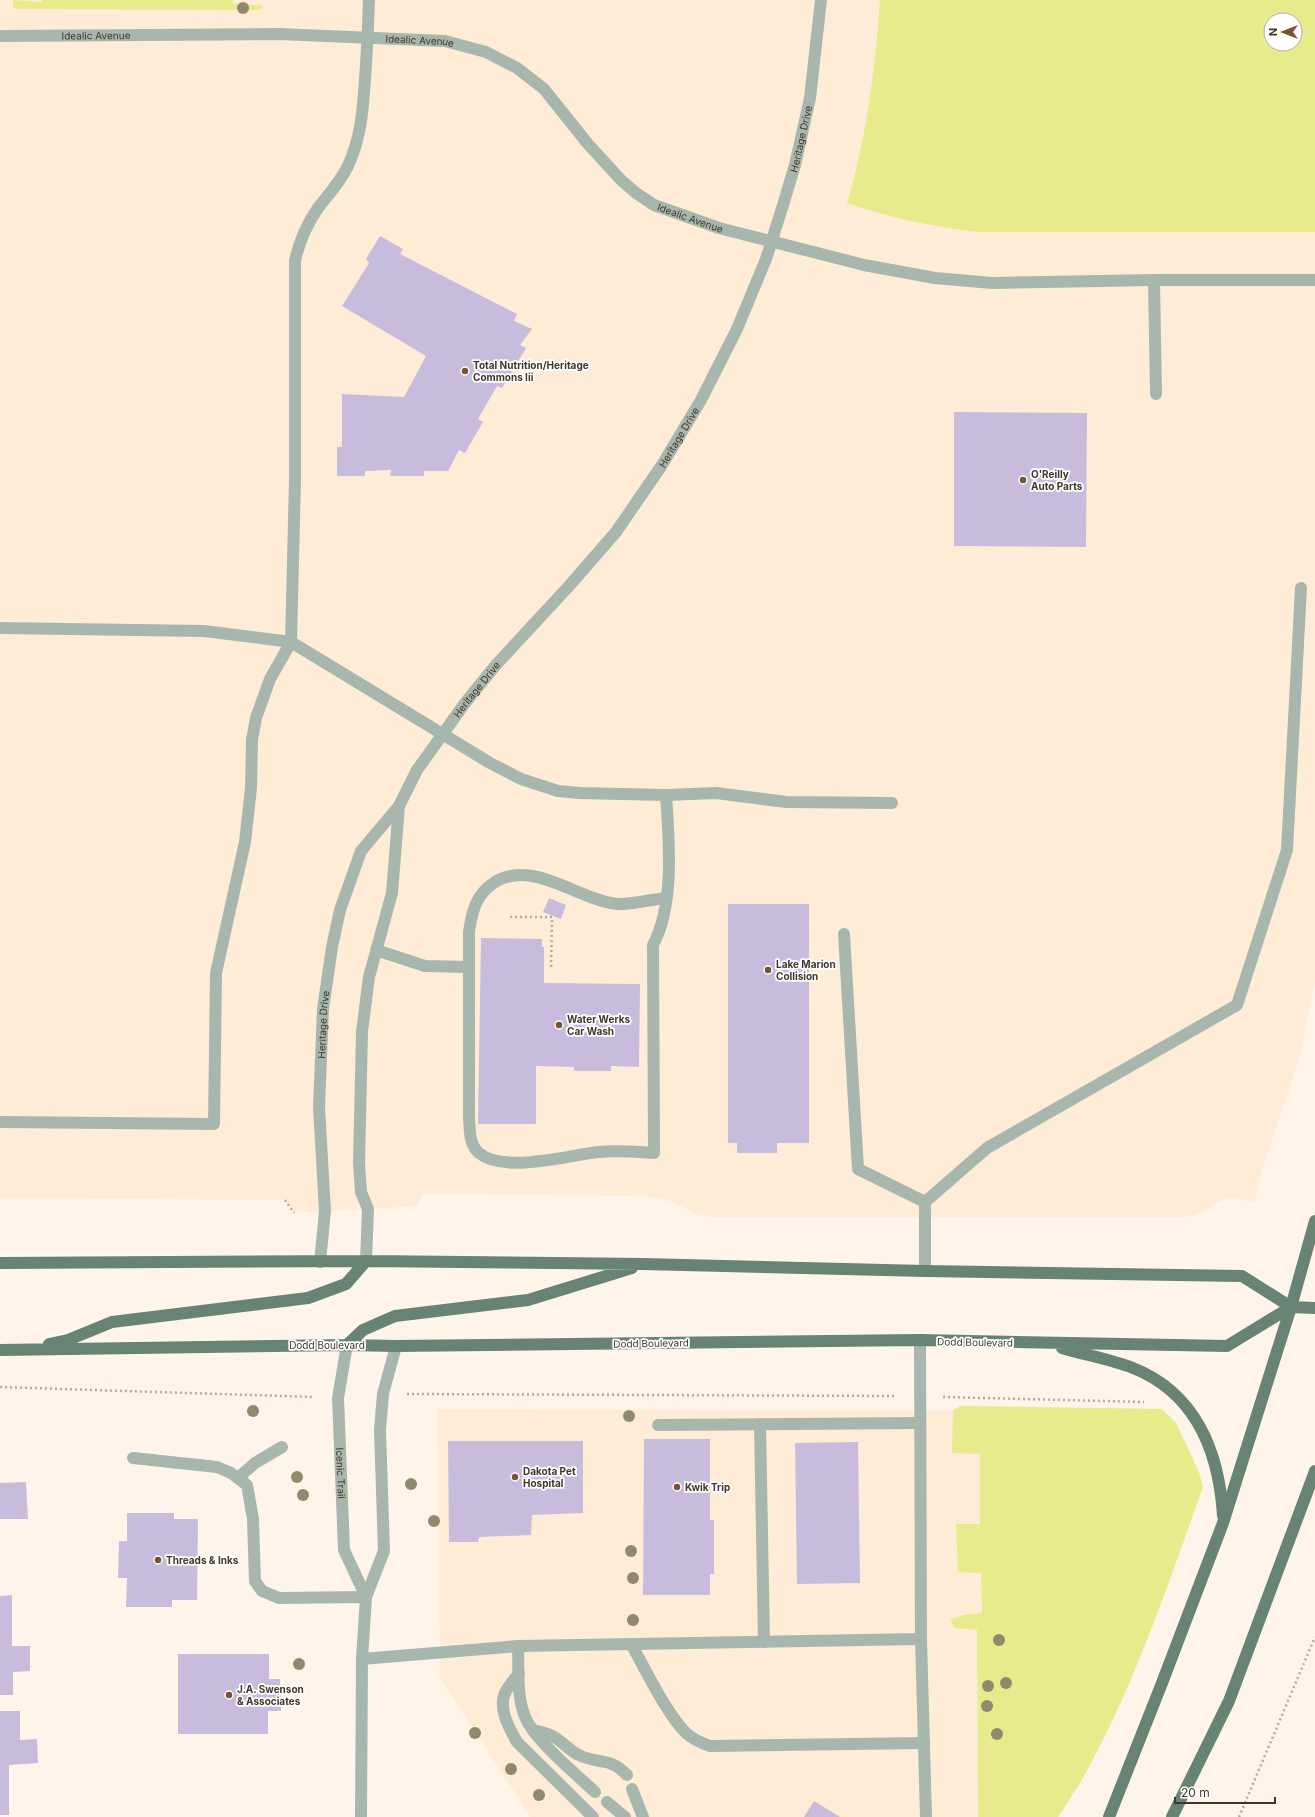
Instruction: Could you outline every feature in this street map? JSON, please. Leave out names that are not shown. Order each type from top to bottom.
[{"type":"main road","points":[[1108,1817],[1162,1683],[1223,1523],[1291,1307],[1315,1221]]},
{"type":"main road","points":[[25,1349],[68,1340],[112,1322],[308,1298],[346,1284],[366,1261]]},
{"type":"main road","points":[[0,1263],[366,1261],[643,1264],[925,1271],[1242,1276],[1291,1307],[1315,1308]]},
{"type":"main road","points":[[347,1345],[363,1330],[395,1316],[528,1300],[643,1264]]},
{"type":"main road","name":"Dodd Boulevard","points":[[0,1350],[347,1345],[396,1346],[920,1340],[1227,1346],[1291,1307]]},
{"type":"main road","points":[[1043,1343],[1133,1368],[1156,1379],[1172,1391],[1194,1416],[1215,1464],[1221,1495],[1223,1523]]},
{"type":"main road","points":[[1172,1817],[1229,1701],[1315,1471]]},
{"type":"street","points":[[0,1122],[214,1124],[216,973],[218,957],[245,842],[251,788],[252,740],[256,718],[270,679],[291,642],[295,487],[295,261],[301,237],[318,209],[343,174],[357,142],[363,110],[369,0]]},
{"type":"street","name":"Heritage Drive","points":[[320,1262],[325,1211],[319,1107],[320,1047],[323,1009],[332,947],[340,910],[361,851],[398,806],[417,770],[465,703],[495,666],[569,586],[611,537],[662,465],[720,365],[737,329],[772,241],[795,165],[810,98],[821,0]]},
{"type":"street","name":"Idealic Avenue","points":[[0,36],[279,34],[445,41],[486,52],[503,60],[530,77],[544,89],[588,144],[621,180],[654,205],[719,228],[864,265],[935,278],[992,283],[1154,280],[1315,280]]},
{"type":"street","points":[[1154,280],[1156,394]]},
{"type":"street","points":[[925,1271],[925,1202],[987,1148],[1237,1005],[1287,850],[1301,588]]},
{"type":"street","points":[[0,628],[204,631],[291,642],[490,763],[521,779],[558,791],[580,794],[666,795],[716,793],[786,802],[892,803]]},
{"type":"street","points":[[666,795],[670,853],[665,916],[654,945],[654,1153],[600,1151],[522,1163],[502,1163],[488,1159],[477,1152],[470,1141],[469,968],[469,932],[473,908],[477,899],[484,891],[502,878],[528,875],[542,878],[595,899],[618,904],[666,898]]},
{"type":"street","name":"Heritage Drive","points":[[366,1261],[368,1209],[361,1192],[359,1124],[362,1032],[366,996],[376,950],[392,893],[398,806]]},
{"type":"street","points":[[844,934],[858,1169],[925,1202]]},
{"type":"street","points":[[376,950],[425,966],[469,968]]},
{"type":"street","points":[[920,1340],[921,1639],[926,1817]]},
{"type":"street","name":"Icenic Trail","points":[[347,1345],[338,1398],[344,1550],[366,1597]]},
{"type":"street","name":"Icenic Trail","points":[[361,1817],[362,1659],[366,1597],[384,1551],[380,1430],[383,1394],[396,1346]]},
{"type":"street","points":[[658,1425],[920,1423]]},
{"type":"street","points":[[760,1424],[764,1642]]},
{"type":"street","points":[[238,1478],[255,1463],[282,1447]]},
{"type":"street","points":[[134,1458],[217,1467],[238,1478],[247,1485],[253,1519],[255,1581],[262,1592],[279,1598],[366,1597]]},
{"type":"street","points":[[362,1659],[518,1646],[921,1639]]},
{"type":"street","points":[[631,1644],[666,1706],[686,1733],[698,1742],[710,1746],[924,1743]]},
{"type":"street","points":[[518,1646],[520,1697],[526,1719],[538,1737],[595,1792]]},
{"type":"street","points":[[519,1674],[505,1693],[503,1708],[508,1726],[517,1742],[593,1817]]},
{"type":"street","points":[[533,1730],[552,1736],[586,1759],[608,1762],[617,1765],[627,1775]]},
{"type":"street","points":[[632,1789],[643,1817]]},
{"type":"street","points":[[607,1802],[625,1817]]},
{"type":"path","points":[[510,917],[552,917],[551,970]]},
{"type":"path","points":[[285,1200],[294,1213]]},
{"type":"path","points":[[0,1387],[338,1398]]},
{"type":"path","points":[[383,1394],[920,1396],[1146,1402]]},
{"type":"path","points":[[1239,1817],[1315,1637]]},
{"type":"shaded area","points":[[0,0],[1315,0],[1315,982],[1300,1056],[1264,1163],[1255,1202],[1231,1198],[1218,1202],[1205,1211],[1192,1216],[1180,1217],[713,1217],[698,1215],[673,1202],[653,1197],[422,1194],[418,1206],[294,1213],[285,1200],[0,1198]]},
{"type":"shaded area","points":[[437,1409],[998,1411],[993,1817],[531,1817],[440,1679]]},
{"type":"green space","points":[[13,0],[41,2],[42,0],[233,0],[233,4],[261,5],[263,8],[257,10],[19,9],[13,7]]},
{"type":"green space","points":[[880,0],[1315,0],[1315,232],[979,232],[912,221],[847,203],[860,153],[873,77]]},
{"type":"green space","points":[[961,1406],[1162,1409],[1176,1423],[1199,1472],[1203,1487],[1150,1634],[1135,1670],[1084,1776],[1058,1817],[978,1817],[977,1630],[955,1628],[950,1620],[963,1615],[982,1613],[981,1573],[958,1572],[956,1524],[980,1524],[980,1454],[952,1453],[953,1410]]},
{"type":"building","name":"Total Nutrition/Heritage Commons Iii","points":[[380,236],[403,249],[400,254],[517,314],[514,321],[532,329],[520,345],[526,348],[502,388],[497,386],[478,419],[483,422],[465,453],[459,450],[448,471],[424,471],[424,476],[390,476],[391,470],[365,471],[365,476],[337,476],[337,447],[342,447],[342,394],[404,397],[426,356],[342,306],[369,263],[366,259]]},
{"type":"building","points":[[954,412],[1087,413],[1086,547],[954,546]]},
{"type":"building","points":[[549,898],[566,905],[561,919],[543,912]]},
{"type":"building","name":"Lake Marion Collision","points":[[728,904],[809,904],[809,1143],[777,1143],[777,1153],[737,1153],[737,1143],[728,1143]]},
{"type":"building","name":"Water Werks Car Wash","points":[[481,938],[542,939],[542,947],[544,947],[544,983],[640,984],[639,1067],[611,1066],[611,1071],[574,1071],[574,1067],[536,1066],[536,1124],[478,1124]]},
{"type":"building","name":"Kwik Trip","points":[[644,1439],[710,1439],[710,1520],[714,1520],[714,1574],[710,1574],[710,1595],[643,1595]]},
{"type":"building","name":"Dakota Pet Hospital","points":[[448,1441],[583,1441],[583,1513],[532,1515],[531,1535],[479,1537],[478,1542],[449,1542]]},
{"type":"building","points":[[858,1442],[860,1583],[797,1584],[795,1443]]},
{"type":"building","points":[[26,1482],[28,1519],[0,1519],[0,1483]]},
{"type":"building","name":"Threads & Inks","points":[[127,1513],[174,1513],[174,1519],[198,1519],[197,1600],[172,1600],[172,1607],[126,1607],[127,1578],[118,1578],[119,1541],[127,1541]]},
{"type":"building","points":[[12,1595],[12,1646],[30,1646],[30,1671],[13,1672],[13,1695],[0,1695],[0,1596]]},
{"type":"building","name":"J.A. Swenson & Associates","points":[[178,1654],[269,1654],[269,1679],[280,1679],[281,1711],[268,1711],[268,1734],[178,1734]]},
{"type":"building","points":[[0,1711],[20,1711],[20,1740],[37,1739],[38,1763],[9,1765],[9,1815],[0,1815]]},
{"type":"building","points":[[814,1801],[840,1817],[804,1817]]},
{"type":"place","name":"Total Nutrition/Heritage Commons Iii","points":[[465,371]]},
{"type":"place","name":"O'Reilly Auto Parts","points":[[1023,480]]},
{"type":"place","name":"Lake Marion Collision","points":[[768,970]]},
{"type":"place","name":"Water Werks Car Wash","points":[[559,1025]]},
{"type":"place","name":"Dakota Pet Hospital","points":[[515,1477]]},
{"type":"place","name":"Kwik Trip","points":[[677,1487]]},
{"type":"place","name":"Threads & Inks","points":[[158,1560]]},
{"type":"place","name":"J.A. Swenson & Associates","points":[[229,1695]]}]
